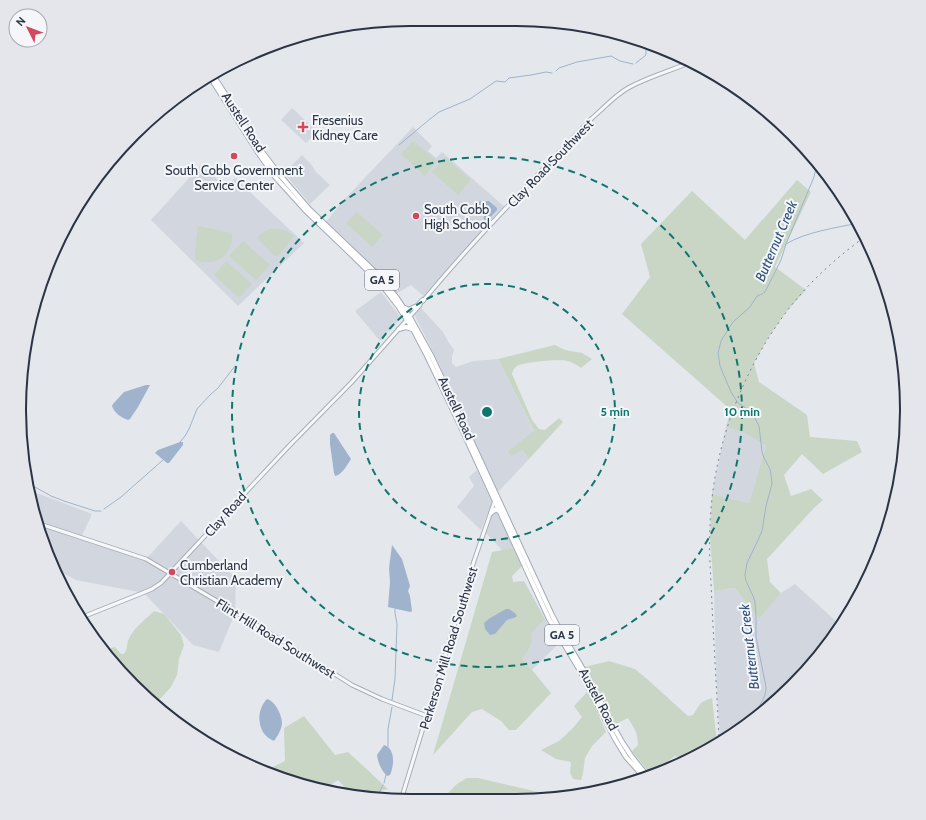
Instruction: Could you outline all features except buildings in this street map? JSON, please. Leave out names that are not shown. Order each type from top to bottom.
[{"type":"main road","name":"Austell Road","points":[[215,79],[263,153],[279,174],[310,209],[376,273],[403,307],[432,355],[546,604],[560,631],[592,685],[614,729],[625,747],[644,772]]},
{"type":"main road","name":"Austell Road","points":[[212,81],[276,178],[306,211],[372,274],[409,318],[549,619],[579,669],[618,744],[629,761],[640,774]]},
{"type":"main road","points":[[403,307],[408,310],[411,309],[424,300]]},
{"type":"main road","points":[[399,329],[406,327],[413,329]]},
{"type":"main road","points":[[490,512],[496,509],[500,511]]},
{"type":"street","name":"Clay Road Southwest","points":[[351,382],[409,318],[460,258],[590,119],[628,88],[647,78],[684,65]]},
{"type":"street","name":"Clay Road","points":[[86,616],[152,589],[158,585],[351,382]]},
{"type":"street","name":"Perkerson Mill Road Southwest","points":[[403,794],[474,561],[490,512],[497,496]]},
{"type":"street","name":"Flint Hill Road Southwest","points":[[44,525],[142,558],[249,620],[352,685],[382,699],[427,716]]},
{"type":"shaded area","points":[[292,108],[318,132],[318,136],[314,135],[306,143],[281,120]]},
{"type":"shaded area","name":"South Cobb High School","points":[[413,127],[432,146],[428,151],[436,158],[442,152],[507,209],[426,298],[411,285],[396,294],[388,290],[377,276],[326,222],[341,203]]},
{"type":"shaded area","points":[[302,155],[311,164],[316,172],[330,185],[310,204],[284,173]]},
{"type":"shaded area","points":[[201,165],[226,187],[235,178],[304,243],[238,306],[151,220]]},
{"type":"shaded area","points":[[381,292],[401,318],[380,341],[355,311]]},
{"type":"shaded area","points":[[421,308],[443,332],[454,350],[452,363],[456,367],[473,361],[498,359],[534,432],[508,451],[522,450],[529,459],[499,491],[496,491],[440,366],[415,316]]},
{"type":"shaded area","points":[[726,427],[744,433],[766,446],[749,503],[712,494]]},
{"type":"shaded area","points":[[477,470],[492,502],[481,530],[457,507],[474,486],[469,477]]},
{"type":"shaded area","points":[[35,492],[92,514],[81,538],[146,559],[181,521],[236,579],[235,613],[219,652],[193,645],[144,593],[76,580],[63,573],[55,557],[46,533]]},
{"type":"shaded area","points":[[495,510],[499,512],[514,548],[503,551],[485,532]]},
{"type":"shaded area","points":[[795,584],[836,621],[821,644],[788,682],[750,715],[720,735],[716,673],[714,591],[735,588],[759,619],[781,593]]},
{"type":"shaded area","points":[[545,619],[559,643],[532,670],[522,659],[529,648],[530,635]]},
{"type":"green space","points":[[413,141],[437,161],[425,176],[401,154]]},
{"type":"green space","points":[[445,157],[471,180],[458,195],[432,172]]},
{"type":"green space","points":[[797,180],[811,192],[775,267],[806,290],[786,312],[768,338],[754,363],[759,382],[807,415],[810,437],[857,441],[862,452],[823,474],[802,454],[784,475],[791,496],[811,489],[823,500],[767,559],[770,582],[781,593],[759,619],[735,588],[714,591],[710,537],[712,494],[749,503],[766,446],[744,433],[726,427],[731,410],[622,314],[650,277],[641,244],[692,191],[745,240]]},
{"type":"green space","points":[[357,212],[383,235],[372,247],[346,223]]},
{"type":"green space","points":[[199,226],[232,233],[230,248],[222,258],[217,261],[210,262],[195,260]]},
{"type":"green space","points":[[270,229],[283,230],[294,236],[278,256],[274,256],[257,238],[262,233]]},
{"type":"green space","points":[[243,241],[270,265],[256,280],[229,256]]},
{"type":"green space","points":[[226,261],[252,284],[239,298],[214,275]]},
{"type":"green space","points":[[555,345],[565,350],[582,353],[592,359],[581,368],[569,361],[557,360],[527,363],[514,368],[512,374],[532,420],[539,429],[545,430],[559,418],[563,422],[529,459],[522,450],[511,456],[508,451],[534,431],[498,359]]},
{"type":"green space","points":[[514,548],[522,566],[512,576],[513,582],[524,581],[545,619],[531,634],[531,644],[522,659],[551,693],[516,730],[509,730],[501,721],[482,709],[472,712],[433,755],[492,552]]},
{"type":"green space","points":[[154,611],[164,614],[181,635],[184,645],[179,659],[177,675],[171,687],[158,700],[138,682],[110,650],[115,647],[121,654],[124,654],[132,633]]},
{"type":"green space","points":[[609,661],[635,669],[688,716],[693,715],[704,701],[712,698],[716,737],[686,754],[679,757],[675,756],[665,764],[648,771],[632,751],[638,745],[638,741],[635,731],[628,718],[616,724],[585,667]]},
{"type":"green space","points":[[588,691],[606,732],[592,746],[585,758],[581,780],[573,779],[570,773],[571,762],[556,759],[541,750],[559,741],[582,717],[574,706]]},
{"type":"green space","points":[[304,716],[335,755],[348,752],[388,789],[374,792],[346,789],[338,780],[330,786],[271,768],[285,761],[284,728]]},
{"type":"green space","points":[[467,778],[478,778],[542,793],[447,794],[457,784]]},
{"type":"water","points":[[480,201],[489,201],[497,208],[497,210],[486,222],[484,221],[484,215],[476,208],[476,204]]},
{"type":"water","points":[[150,385],[130,419],[128,420],[121,417],[116,413],[112,406],[124,392]]},
{"type":"water","points":[[334,433],[351,459],[342,472],[335,476],[330,444],[330,435]]},
{"type":"water","points":[[183,442],[183,445],[169,463],[155,453],[158,450]]},
{"type":"water","points":[[392,545],[402,559],[410,586],[408,591],[412,611],[410,612],[388,607],[390,582],[389,568]]},
{"type":"water","points":[[506,609],[509,609],[517,616],[507,620],[495,634],[490,635],[485,629],[484,623]]},
{"type":"water","points":[[267,699],[273,702],[282,720],[281,728],[274,741],[264,734],[261,728],[259,716],[263,704]]},
{"type":"water","points":[[384,745],[391,750],[393,758],[390,775],[387,776],[380,766],[377,755]]},
{"type":"waterway","points":[[636,63],[646,55],[646,49]]},
{"type":"waterway","points":[[556,71],[559,68],[577,62],[611,56],[620,61],[633,64]]},
{"type":"waterway","points":[[399,145],[439,112],[470,99],[496,81],[505,82],[509,78],[546,72],[552,73]]},
{"type":"waterway","name":"Butternut Creek","points":[[760,707],[765,696],[766,687],[756,637],[755,602],[745,575],[747,563],[762,531],[766,506],[772,484],[770,469],[762,452],[759,426],[753,415],[738,403],[731,392],[720,366],[718,353],[721,341],[733,322],[750,307],[757,296],[765,292],[781,260],[816,170]]},
{"type":"waterway","points":[[786,244],[811,233],[852,224]]},
{"type":"waterway","points":[[180,442],[189,429],[197,409],[218,388],[235,366]]},
{"type":"waterway","points":[[104,509],[121,497],[163,460]]},
{"type":"waterway","points":[[33,486],[51,496],[64,501],[95,511],[101,511]]},
{"type":"waterway","points":[[392,700],[395,679],[397,624],[395,609]]},
{"type":"waterway","points":[[388,747],[388,729],[392,707]]},
{"type":"waterway","points":[[384,783],[386,775]]},
{"type":"waterway","points":[[379,793],[383,785]]},
{"type":"railway","points":[[719,736],[710,561],[710,527],[716,470],[723,441],[743,386],[756,360],[787,311],[824,270],[860,240]]},
{"type":"place","name":"Fresenius Kidney Care","points":[[303,127]]},
{"type":"place","name":"South Cobb Government Service Center","points":[[234,156]]},
{"type":"place","name":"South Cobb High School","points":[[416,216]]},
{"type":"place","name":"Cumberland Christian Academy","points":[[172,572]]}]
